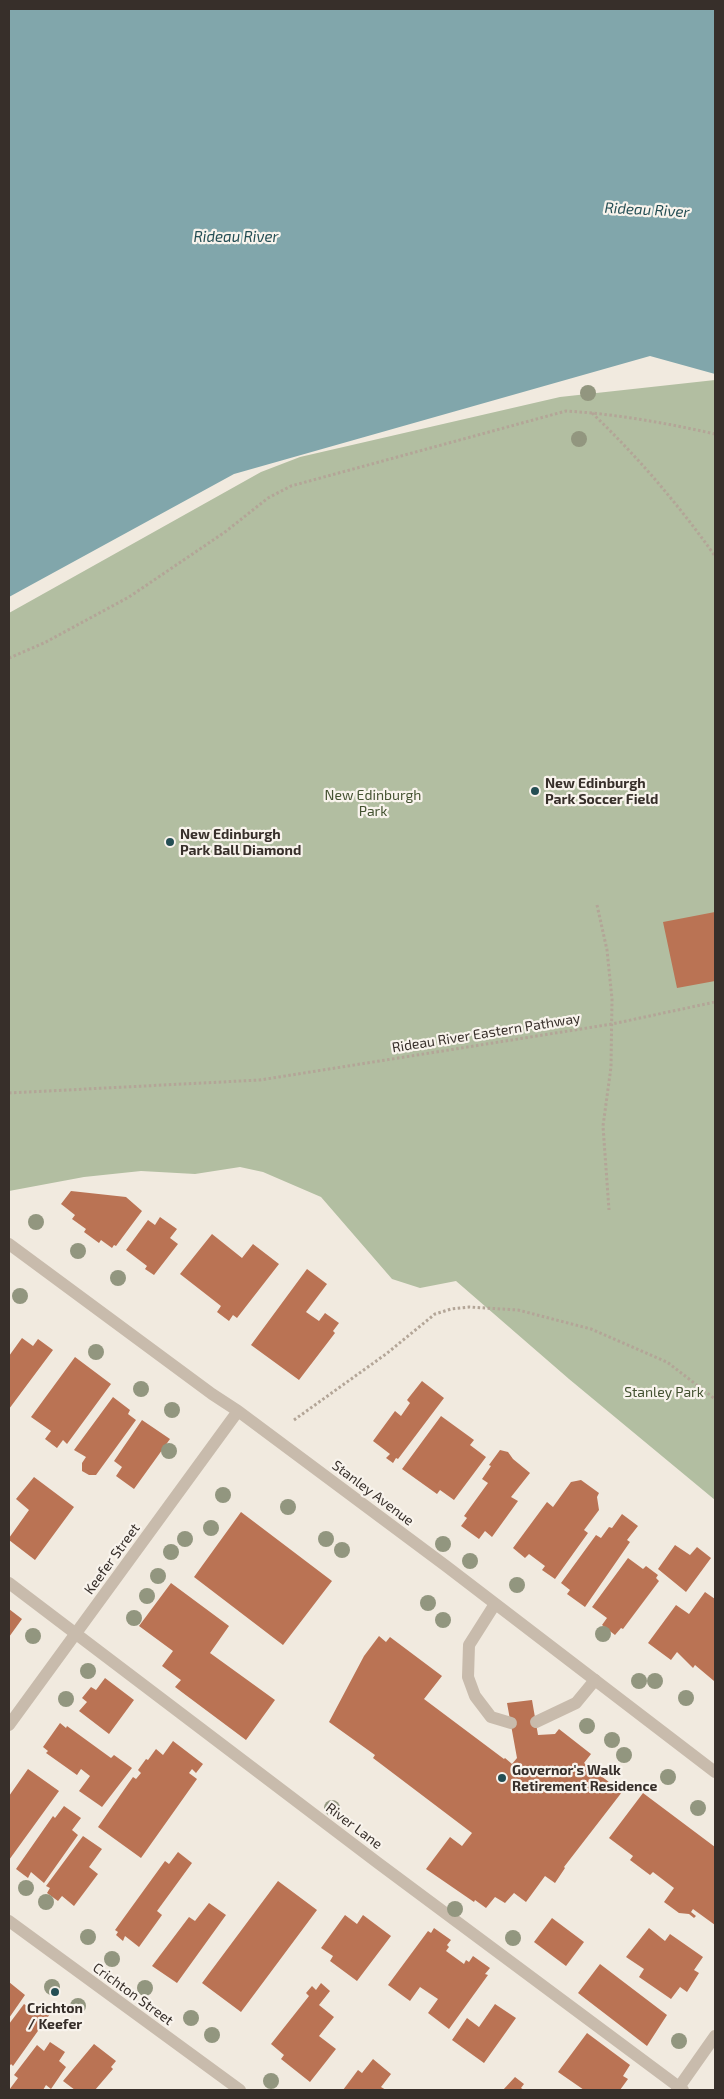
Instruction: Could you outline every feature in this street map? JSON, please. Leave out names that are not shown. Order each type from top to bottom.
[{"type":"street","name":"Stanley Avenue","points":[[9,1244],[212,1394],[238,1411],[715,1772]]},
{"type":"street","name":"Keefer Street","points":[[9,1725],[238,1411]]},
{"type":"street","name":"River Lane","points":[[9,1583],[680,2089]]},
{"type":"street","points":[[495,1604],[469,1645],[468,1677],[475,1696],[491,1716],[511,1723]]},
{"type":"street","points":[[536,1722],[576,1703],[595,1680]]},
{"type":"street","name":"Crichton Street","points":[[9,1921],[240,2090]]},
{"type":"street","points":[[680,2089],[715,2036]]},
{"type":"path","points":[[9,658],[44,643],[129,597],[225,532],[268,498],[291,486],[566,411],[592,412],[660,422],[715,434]]},
{"type":"path","points":[[592,412],[626,445],[670,495],[715,556]]},
{"type":"path","points":[[597,905],[607,950],[612,999],[611,1067],[603,1126],[609,1210]]},
{"type":"path","name":"Rideau River Eastern Pathway","points":[[9,1094],[260,1080],[612,1024],[715,1002]]},
{"type":"path","points":[[294,1420],[386,1354],[435,1314],[451,1309],[469,1307],[518,1310],[591,1329],[667,1362],[715,1399]]},
{"type":"green space","name":"New Edinburgh Park","points":[[715,380],[715,1500],[569,1379],[456,1281],[420,1288],[392,1279],[321,1197],[263,1172],[240,1167],[195,1174],[141,1171],[84,1177],[9,1191],[9,613],[261,472],[300,457],[560,397]]},
{"type":"water","name":"Rideau River","points":[[9,9],[715,9],[715,374],[650,356],[234,474],[9,597]]},
{"type":"building","points":[[715,912],[715,981],[677,988],[663,922]]},
{"type":"building","points":[[71,1191],[126,1197],[142,1211],[116,1246],[114,1245],[112,1248],[101,1240],[99,1243],[84,1232],[86,1229],[72,1219],[75,1215],[61,1204]]},
{"type":"building","points":[[160,1217],[177,1229],[170,1238],[178,1244],[154,1275],[145,1269],[147,1266],[126,1250],[148,1220],[155,1225]]},
{"type":"building","points":[[212,1234],[242,1258],[253,1244],[279,1264],[237,1318],[233,1315],[229,1321],[217,1312],[221,1306],[180,1274]]},
{"type":"building","points":[[307,1269],[327,1284],[306,1312],[319,1321],[325,1313],[339,1323],[333,1331],[335,1333],[299,1380],[251,1345]]},
{"type":"building","points":[[22,1338],[33,1346],[38,1339],[53,1350],[9,1409],[9,1356]]},
{"type":"building","points":[[75,1357],[111,1384],[67,1444],[63,1440],[57,1448],[45,1439],[51,1431],[31,1417]]},
{"type":"building","points":[[422,1381],[444,1398],[393,1463],[386,1458],[390,1454],[373,1441],[395,1411],[401,1416],[410,1403],[407,1400]]},
{"type":"building","points":[[113,1397],[130,1410],[128,1414],[136,1420],[96,1475],[89,1475],[82,1471],[82,1463],[86,1457],[74,1450]]},
{"type":"building","points":[[441,1416],[474,1440],[470,1445],[486,1457],[454,1500],[440,1490],[437,1494],[402,1469]]},
{"type":"building","points":[[142,1420],[170,1439],[134,1489],[116,1476],[122,1467],[114,1461]]},
{"type":"building","points":[[500,1450],[508,1452],[513,1459],[530,1473],[511,1497],[518,1501],[492,1537],[485,1531],[479,1539],[461,1526],[467,1518],[464,1516],[488,1483],[482,1479]]},
{"type":"building","points":[[34,1477],[74,1507],[35,1560],[9,1540],[29,1510],[16,1499]]},
{"type":"building","points":[[581,1480],[599,1493],[597,1497],[599,1510],[584,1530],[588,1533],[555,1579],[542,1570],[545,1566],[529,1554],[525,1558],[513,1548],[547,1502],[553,1507],[571,1482]]},
{"type":"building","points":[[241,1512],[332,1581],[283,1645],[194,1577]]},
{"type":"building","points":[[622,1514],[638,1526],[627,1540],[630,1542],[585,1607],[567,1594],[570,1590],[561,1583],[596,1535],[601,1538],[609,1527],[612,1528]]},
{"type":"building","points":[[675,1545],[690,1555],[697,1547],[711,1558],[686,1592],[658,1569]]},
{"type":"building","points":[[628,1558],[643,1569],[646,1566],[658,1575],[656,1578],[659,1581],[623,1629],[621,1628],[615,1635],[602,1625],[607,1618],[592,1607]]},
{"type":"building","points":[[171,1583],[229,1626],[210,1653],[275,1700],[246,1740],[175,1687],[181,1680],[162,1666],[173,1651],[139,1626]]},
{"type":"building","points":[[705,1592],[715,1599],[714,1681],[695,1665],[693,1668],[677,1652],[671,1660],[648,1643],[676,1605],[689,1614]]},
{"type":"building","points":[[9,1609],[22,1619],[9,1637]]},
{"type":"building","name":"Governor's Walk Retirement Residence","points":[[379,1636],[386,1642],[390,1637],[442,1676],[424,1699],[504,1759],[512,1764],[517,1758],[507,1703],[532,1700],[538,1735],[555,1734],[559,1729],[591,1754],[584,1763],[622,1792],[564,1867],[555,1883],[545,1876],[526,1902],[514,1893],[505,1903],[495,1897],[486,1908],[475,1900],[474,1902],[426,1869],[450,1837],[462,1846],[472,1833],[373,1758],[375,1755],[329,1722],[364,1656]]},
{"type":"building","points":[[105,1678],[134,1700],[109,1734],[79,1711],[87,1702],[82,1698],[91,1687],[96,1690]]},
{"type":"building","points":[[60,1723],[111,1758],[114,1755],[132,1768],[102,1807],[79,1791],[90,1776],[81,1769],[77,1775],[46,1753],[48,1751],[43,1747]]},
{"type":"building","points":[[173,1741],[203,1764],[196,1773],[192,1769],[189,1773],[197,1779],[141,1858],[98,1827],[133,1777],[136,1779],[141,1773],[138,1770],[146,1759],[148,1760],[156,1749],[163,1755]]},
{"type":"building","points":[[28,1769],[59,1791],[9,1860],[9,1796]]},
{"type":"building","points":[[643,1793],[715,1847],[715,1925],[693,1909],[691,1912],[696,1916],[694,1918],[689,1914],[679,1913],[664,1902],[674,1888],[653,1872],[650,1875],[630,1860],[633,1856],[609,1838]]},
{"type":"building","points":[[64,1806],[81,1818],[72,1830],[78,1835],[44,1883],[31,1872],[28,1878],[16,1869],[53,1816],[55,1818]]},
{"type":"building","points":[[83,1836],[102,1849],[89,1867],[98,1874],[74,1906],[62,1896],[58,1901],[47,1893],[50,1888],[46,1886]]},
{"type":"building","points":[[178,1852],[192,1863],[157,1911],[162,1915],[139,1947],[125,1936],[123,1941],[116,1935],[118,1932],[115,1930],[165,1861],[169,1864]]},
{"type":"building","points":[[278,1881],[317,1910],[241,2012],[202,1983]]},
{"type":"building","points":[[209,1903],[226,1915],[177,1983],[152,1966],[189,1917],[195,1921]]},
{"type":"building","points":[[345,1915],[357,1924],[363,1915],[391,1936],[357,1981],[330,1961],[333,1956],[321,1948]]},
{"type":"building","points":[[552,1918],[584,1942],[566,1966],[534,1942]]},
{"type":"building","points":[[434,1928],[451,1940],[447,1945],[449,1947],[446,1951],[464,1964],[466,1960],[469,1962],[473,1956],[490,1968],[485,1974],[488,1975],[449,2029],[428,2013],[438,1999],[420,1987],[410,2001],[388,1985],[428,1931],[431,1933]]},
{"type":"building","points":[[649,1928],[665,1941],[670,1934],[703,1957],[694,1970],[699,1973],[687,1992],[680,1987],[671,1999],[639,1977],[644,1969],[626,1957]]},
{"type":"building","points":[[600,1964],[667,2015],[647,2046],[578,1993]]},
{"type":"building","points":[[9,1982],[25,1995],[9,2018]]},
{"type":"building","points":[[321,1983],[330,1991],[319,2005],[334,2017],[319,2036],[336,2049],[310,2082],[281,2059],[284,2055],[271,2044],[309,1996],[306,1993],[312,1986],[316,1990]]},
{"type":"building","points":[[24,2004],[36,2013],[40,2007],[50,2014],[13,2066],[11,2064],[9,2067],[9,2024]]},
{"type":"building","points":[[495,2004],[516,2018],[484,2063],[452,2040],[467,2018],[479,2027]]},
{"type":"building","points":[[587,2033],[630,2065],[623,2076],[628,2079],[620,2090],[584,2090],[558,2072]]},
{"type":"building","points":[[50,2042],[65,2052],[59,2061],[66,2067],[51,2089],[46,2085],[43,2090],[9,2090],[18,2078],[14,2075],[37,2045],[44,2051]]},
{"type":"building","points":[[94,2044],[116,2061],[111,2067],[113,2069],[95,2090],[75,2090],[63,2081]]},
{"type":"building","points":[[373,2059],[391,2074],[381,2087],[386,2090],[343,2090],[358,2070],[362,2073]]},
{"type":"building","points":[[515,2077],[524,2084],[521,2088],[524,2090],[503,2090]]},
{"type":"place","name":"New Edinburgh Park Soccer Field","points":[[535,791]]},
{"type":"place","name":"New Edinburgh Park Ball Diamond","points":[[170,842]]},
{"type":"place","name":"Governor's Walk Retirement Residence","points":[[502,1778]]},
{"type":"place","name":"Crichton / Keefer","points":[[55,1992]]},
{"type":"park label","name":"Stanley Park","points":[[664,1392]]}]
